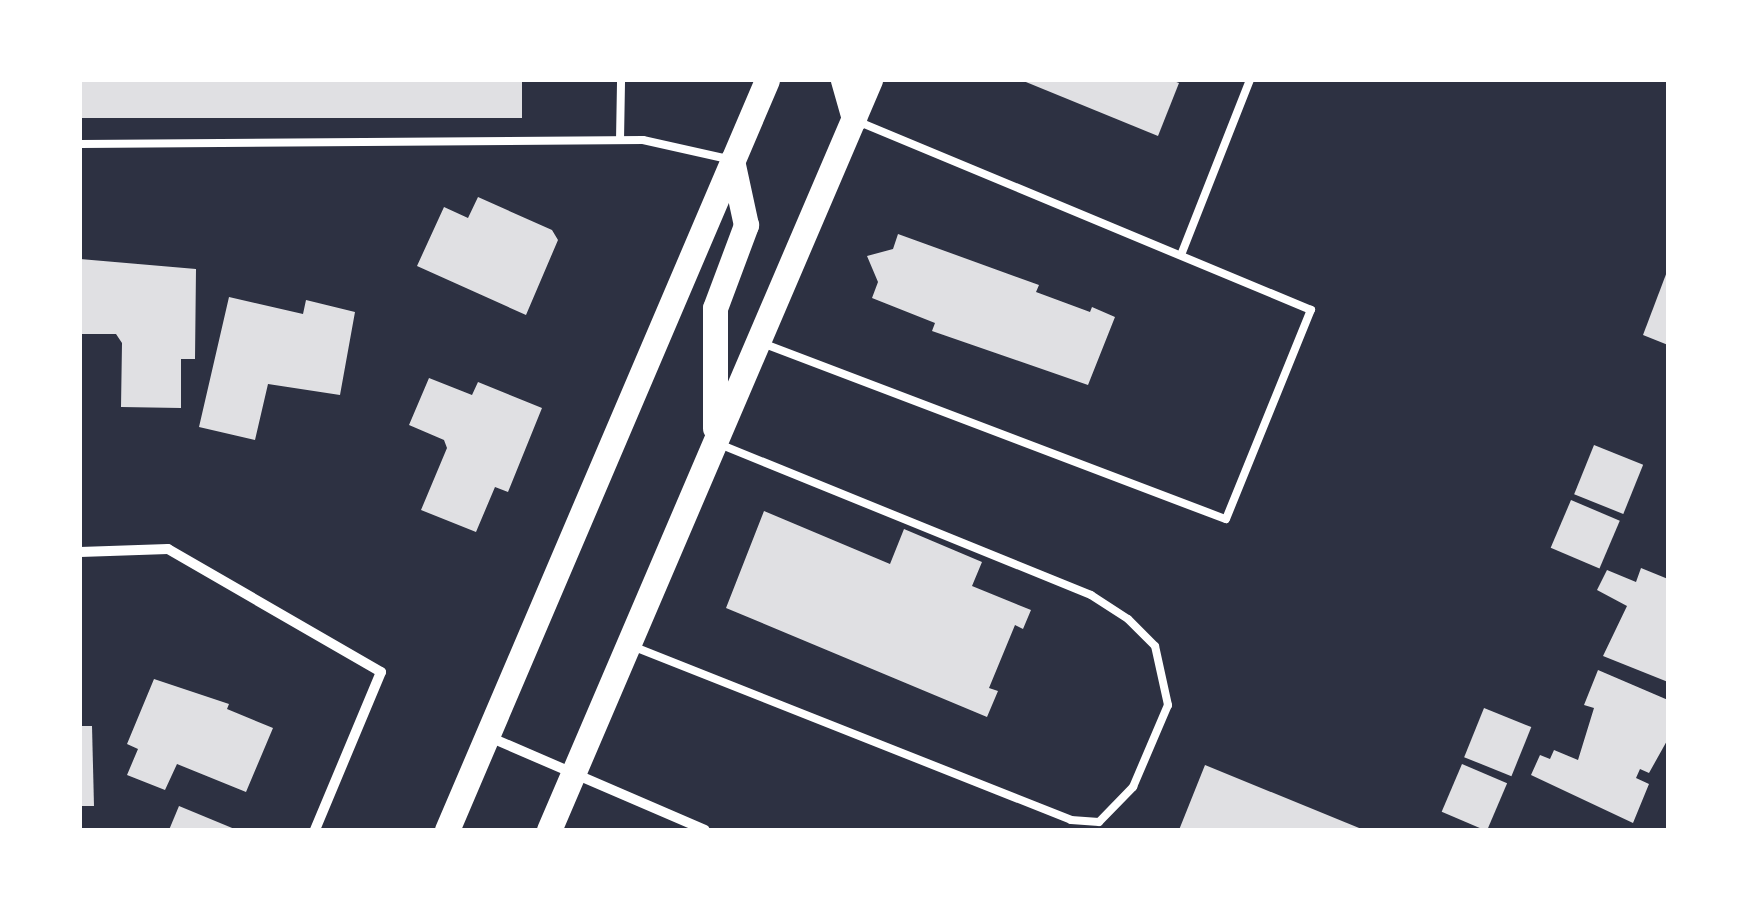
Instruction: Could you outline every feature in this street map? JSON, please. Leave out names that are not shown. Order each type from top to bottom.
[{"type":"main road","points":[[446,830],[767,80]]},
{"type":"main road","points":[[842,80],[854,119]]},
{"type":"main road","points":[[549,830],[870,80]]},
{"type":"main road","points":[[715,442],[715,308],[746,225],[732,160]]},
{"type":"street","points":[[80,552],[168,549],[381,672],[315,830]]},
{"type":"street","points":[[486,735],[705,830]]},
{"type":"lane","points":[[620,140],[621,80]]},
{"type":"lane","points":[[1181,256],[1250,80]]},
{"type":"lane","points":[[758,341],[1226,519],[1311,310],[854,119]]},
{"type":"lane","points":[[80,144],[620,140],[732,160]]},
{"type":"lane","points":[[628,644],[1071,820],[1097,826],[1134,787],[1168,705],[1155,646],[1128,619],[1091,595],[715,442]]},
{"type":"building","points":[[80,80],[522,80],[522,118],[80,118]]},
{"type":"building","points":[[1021,80],[1171,80],[1179,83],[1158,136]]},
{"type":"building","points":[[478,197],[552,230],[558,240],[526,315],[417,266],[444,207],[468,218]]},
{"type":"building","points":[[898,234],[1039,285],[1036,292],[1115,317],[1088,385],[932,331],[935,323],[872,298],[878,282],[867,256],[893,249]]},
{"type":"building","points":[[80,259],[196,269],[195,359],[181,359],[181,408],[121,407],[122,343],[116,334],[80,334]]},
{"type":"building","points":[[1668,269],[1668,345],[1643,335]]},
{"type":"building","points":[[229,297],[303,314],[306,300],[355,312],[340,395],[268,384],[255,440],[199,427]]},
{"type":"building","points":[[429,378],[472,395],[478,382],[542,408],[508,492],[495,487],[476,532],[421,510],[447,448],[444,440],[409,425]]},
{"type":"building","points":[[1594,445],[1643,465],[1623,514],[1574,494]]},
{"type":"building","points":[[1571,500],[1620,521],[1599,569],[1551,548]]},
{"type":"building","points":[[764,511],[890,564],[904,529],[982,562],[972,586],[1031,610],[1023,629],[1015,625],[989,688],[998,691],[987,717],[726,608]]},
{"type":"building","points":[[1641,568],[1668,579],[1668,682],[1603,656],[1627,606],[1597,590],[1607,570],[1636,582]]},
{"type":"building","points":[[1598,670],[1668,700],[1668,739],[1649,773],[1640,769],[1636,778],[1649,784],[1633,823],[1531,775],[1540,755],[1550,759],[1554,750],[1578,760],[1594,708],[1584,705]]},
{"type":"building","points":[[154,679],[229,704],[227,709],[273,728],[246,792],[177,764],[165,790],[127,775],[138,749],[127,744]]},
{"type":"building","points":[[1484,708],[1531,727],[1511,776],[1464,757]]},
{"type":"building","points":[[80,726],[92,726],[94,806],[80,806]]},
{"type":"building","points":[[1462,764],[1507,783],[1487,830],[1442,812]]},
{"type":"building","points":[[1205,765],[1364,830],[1179,830]]},
{"type":"building","points":[[179,806],[237,830],[169,830]]}]
